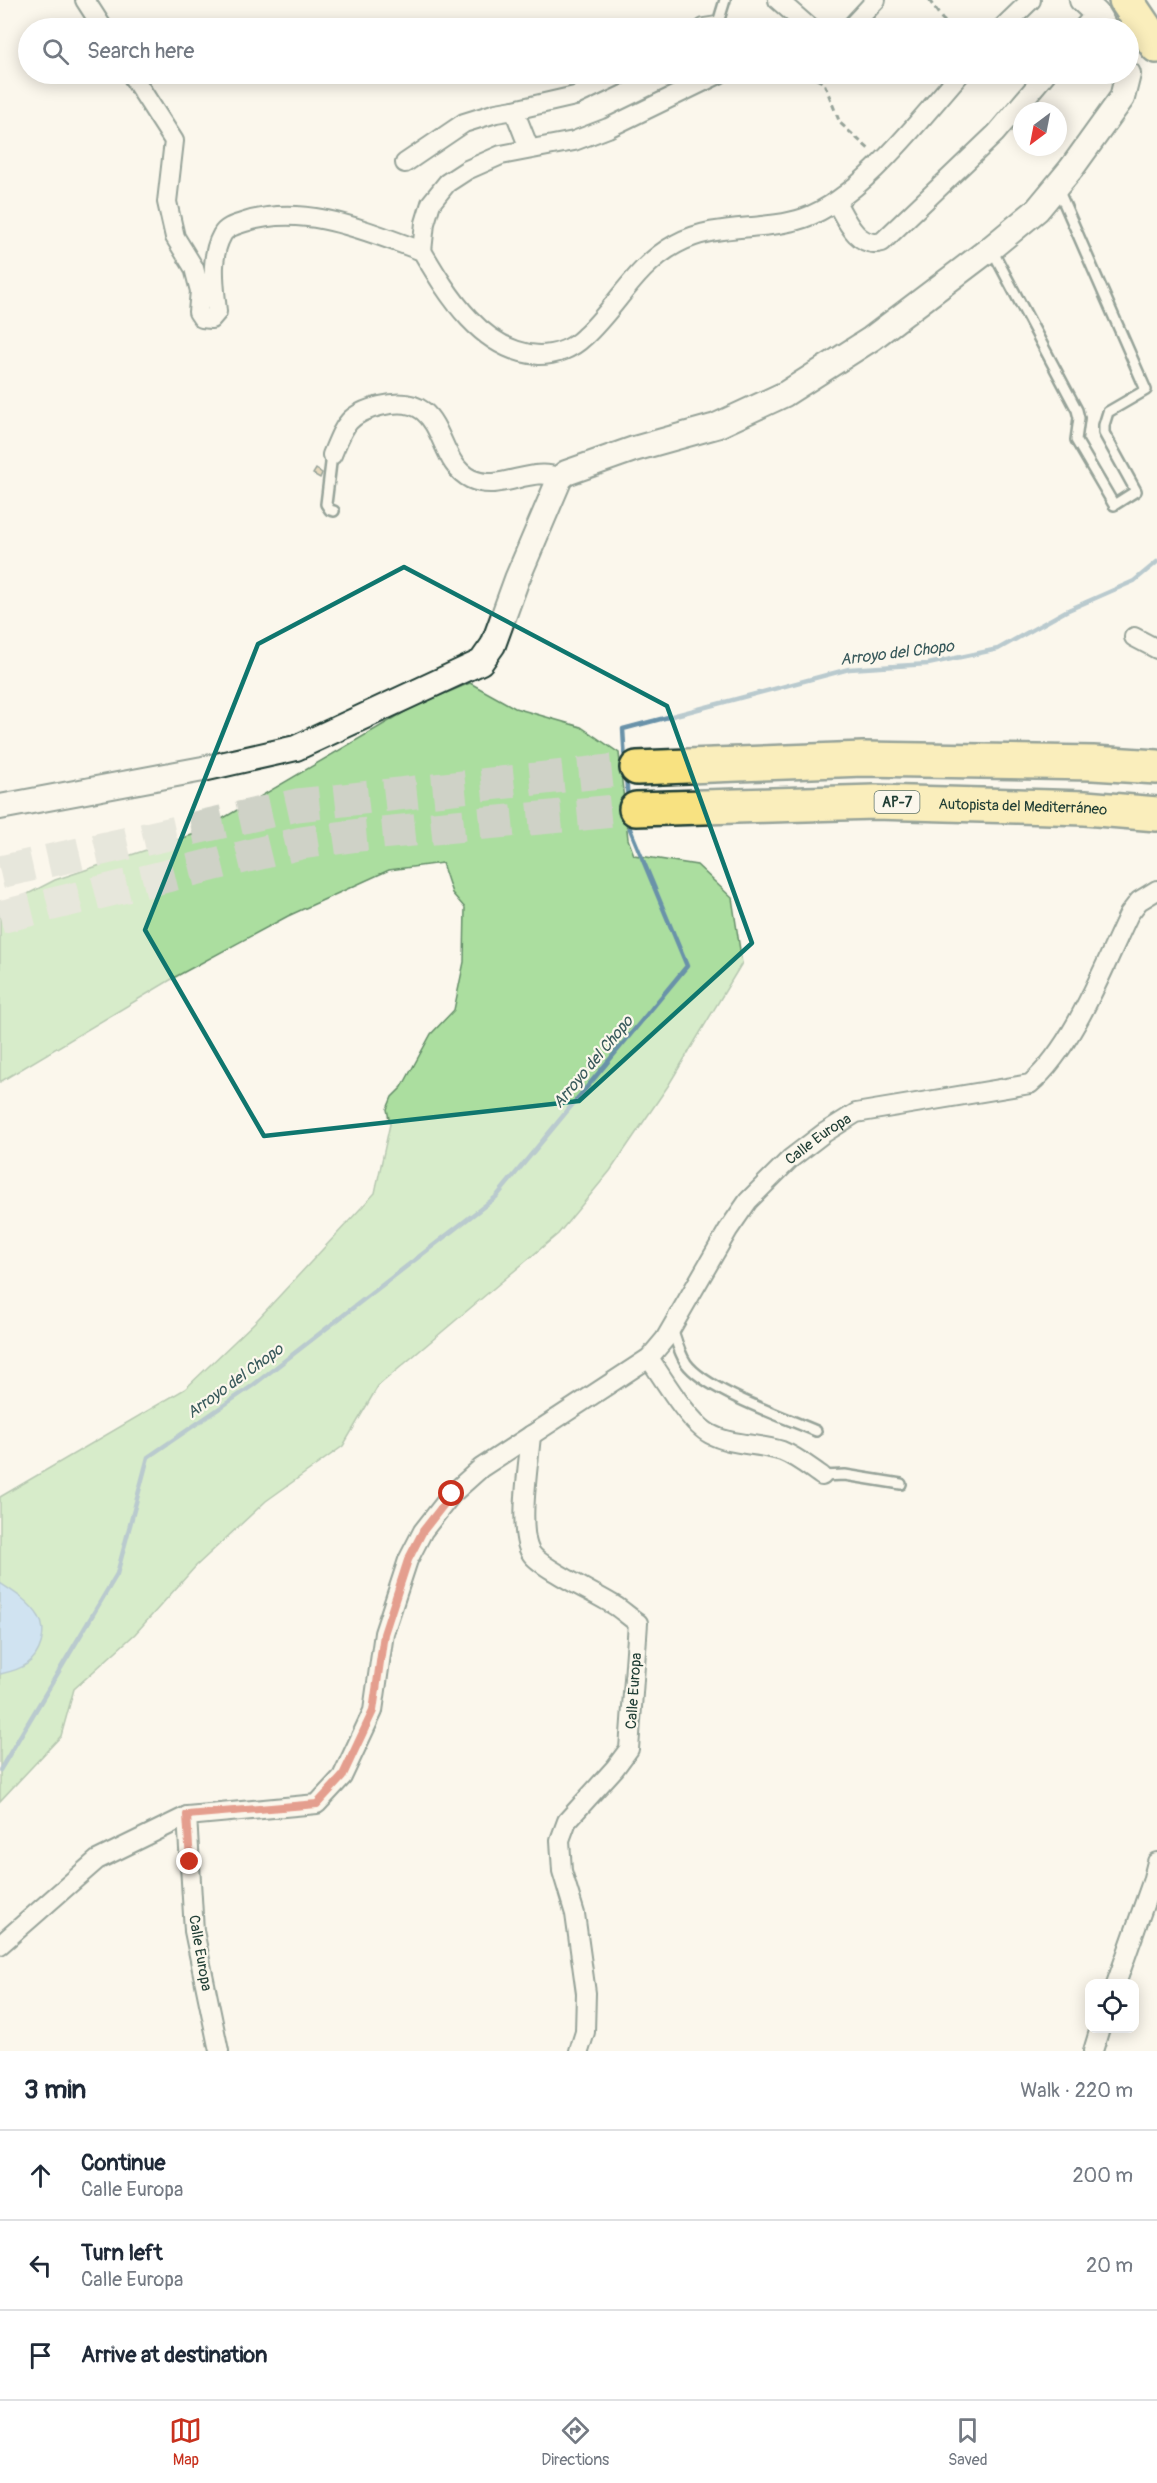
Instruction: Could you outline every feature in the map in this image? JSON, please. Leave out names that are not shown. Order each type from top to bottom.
[{"type":"highway","points":[[1126,0],[1138,18]]},
{"type":"highway","points":[[1139,19],[1157,46]]},
{"type":"highway","points":[[637,768],[863,759],[1093,763],[1157,767]]},
{"type":"highway","name":"Autopista del Mediterráneo","points":[[636,809],[875,802],[1085,808],[1157,814]]},
{"type":"street","points":[[85,0],[97,18]]},
{"type":"street","points":[[778,0],[799,18]]},
{"type":"street","points":[[859,18],[876,0]]},
{"type":"street","points":[[1012,18],[1031,0]]},
{"type":"street","points":[[137,84],[174,141],[167,202],[175,237],[194,268],[200,291],[198,312],[202,318],[211,319],[217,312],[214,260],[222,235],[228,228],[263,216],[290,216],[340,222],[422,251]]},
{"type":"street","points":[[405,163],[464,123],[496,113],[575,96],[600,84]]},
{"type":"street","points":[[698,84],[608,128],[574,141],[529,148],[482,162],[447,183],[430,203],[422,251],[439,280],[459,307],[489,338],[525,354],[550,355],[566,350],[583,339],[643,267],[677,243],[701,233],[735,227],[780,224],[806,217],[836,202],[880,161],[951,84]]},
{"type":"street","points":[[836,202],[862,241],[873,245],[882,242],[996,133],[1038,84]]},
{"type":"street","points":[[0,807],[203,770],[296,748],[481,662],[493,645],[516,579],[560,478],[566,472],[716,426],[785,394],[871,339],[1037,210],[1122,98],[1126,84]]},
{"type":"street","points":[[514,110],[529,148]]},
{"type":"street","points":[[332,455],[344,426],[351,418],[360,412],[392,403],[406,404],[430,418],[439,429],[458,469],[469,478],[483,483],[498,483],[549,473],[560,478]]},
{"type":"street","points":[[1134,637],[1157,649]]},
{"type":"street","name":"Calle Europa","points":[[219,2051],[194,1931],[187,1815],[317,1804],[342,1777],[373,1711],[384,1634],[408,1560],[423,1531],[452,1494],[482,1468],[649,1358],[672,1328],[728,1230],[748,1201],[790,1159],[824,1133],[856,1113],[1030,1084],[1045,1071],[1066,1040],[1129,914],[1139,901],[1157,890]]},
{"type":"street","points":[[649,1358],[697,1424],[709,1433],[724,1440],[781,1451],[822,1476]]},
{"type":"street","name":"Calle Europa","points":[[531,1435],[528,1479],[523,1507],[525,1537],[531,1554],[554,1571],[617,1607],[638,1623],[629,1749],[567,1821],[560,1840],[562,1871],[575,1914],[586,1993],[585,2032],[579,2051]]},
{"type":"street","points":[[0,1945],[97,1860],[187,1815]]},
{"type":"street","points":[[1117,1979],[1157,1862]]},
{"type":"street","points":[[1093,2051],[1098,2033]]},
{"type":"lane","points":[[717,18],[725,0]]},
{"type":"lane","points":[[991,248],[1077,410],[1079,418],[1076,440],[1114,505],[1136,491],[1104,433],[1105,419],[1108,412],[1146,390],[1057,186]]},
{"type":"lane","points":[[332,455],[326,504],[330,510],[334,511]]},
{"type":"lane","points":[[672,1328],[687,1365],[699,1375],[725,1391],[816,1431]]},
{"type":"lane","points":[[822,1476],[845,1475],[901,1484]]},
{"type":"path","points":[[929,0],[941,18]]},
{"type":"path","points":[[824,84],[840,123],[880,161]]},
{"type":"highlighted area","points":[[404,567],[667,706],[752,943],[579,1101],[264,1136],[145,930],[258,644]]},
{"type":"green space","points":[[470,683],[515,708],[581,727],[619,753],[628,839],[634,855],[697,865],[732,898],[742,963],[668,1086],[610,1171],[558,1234],[378,1386],[343,1446],[266,1501],[196,1566],[135,1634],[74,1689],[61,1736],[0,1801],[0,1497],[185,1389],[257,1320],[375,1193],[390,1124],[387,1109],[392,1097],[402,1087],[431,1034],[454,1010],[464,962],[465,908],[452,893],[442,863],[389,870],[288,916],[177,976],[0,1082],[0,904],[18,899],[55,880],[198,833],[413,707]]},
{"type":"water","points":[[0,1583],[31,1607],[42,1623],[43,1636],[32,1660],[21,1668],[0,1674]]},
{"type":"building","points":[[316,469],[322,473],[320,478],[313,474]]},
{"type":"waterway","name":"Arroyo del Chopo","points":[[625,762],[623,729],[849,669],[928,664],[998,649],[1066,611],[1134,581],[1157,562]]},
{"type":"waterway","name":"Arroyo del Chopo","points":[[626,776],[628,801]]},
{"type":"waterway","name":"Arroyo del Chopo","points":[[0,1770],[117,1574],[148,1457],[252,1386],[496,1197],[687,966],[630,829],[629,818]]},
{"type":"tunnel","points":[[0,872],[297,805],[637,768]]},
{"type":"tunnel","points":[[0,917],[301,843],[359,835],[636,809]]},
{"type":"route","points":[[190,1862],[187,1815],[317,1804],[342,1777],[373,1711],[384,1634],[408,1560],[423,1531],[452,1494]]}]
